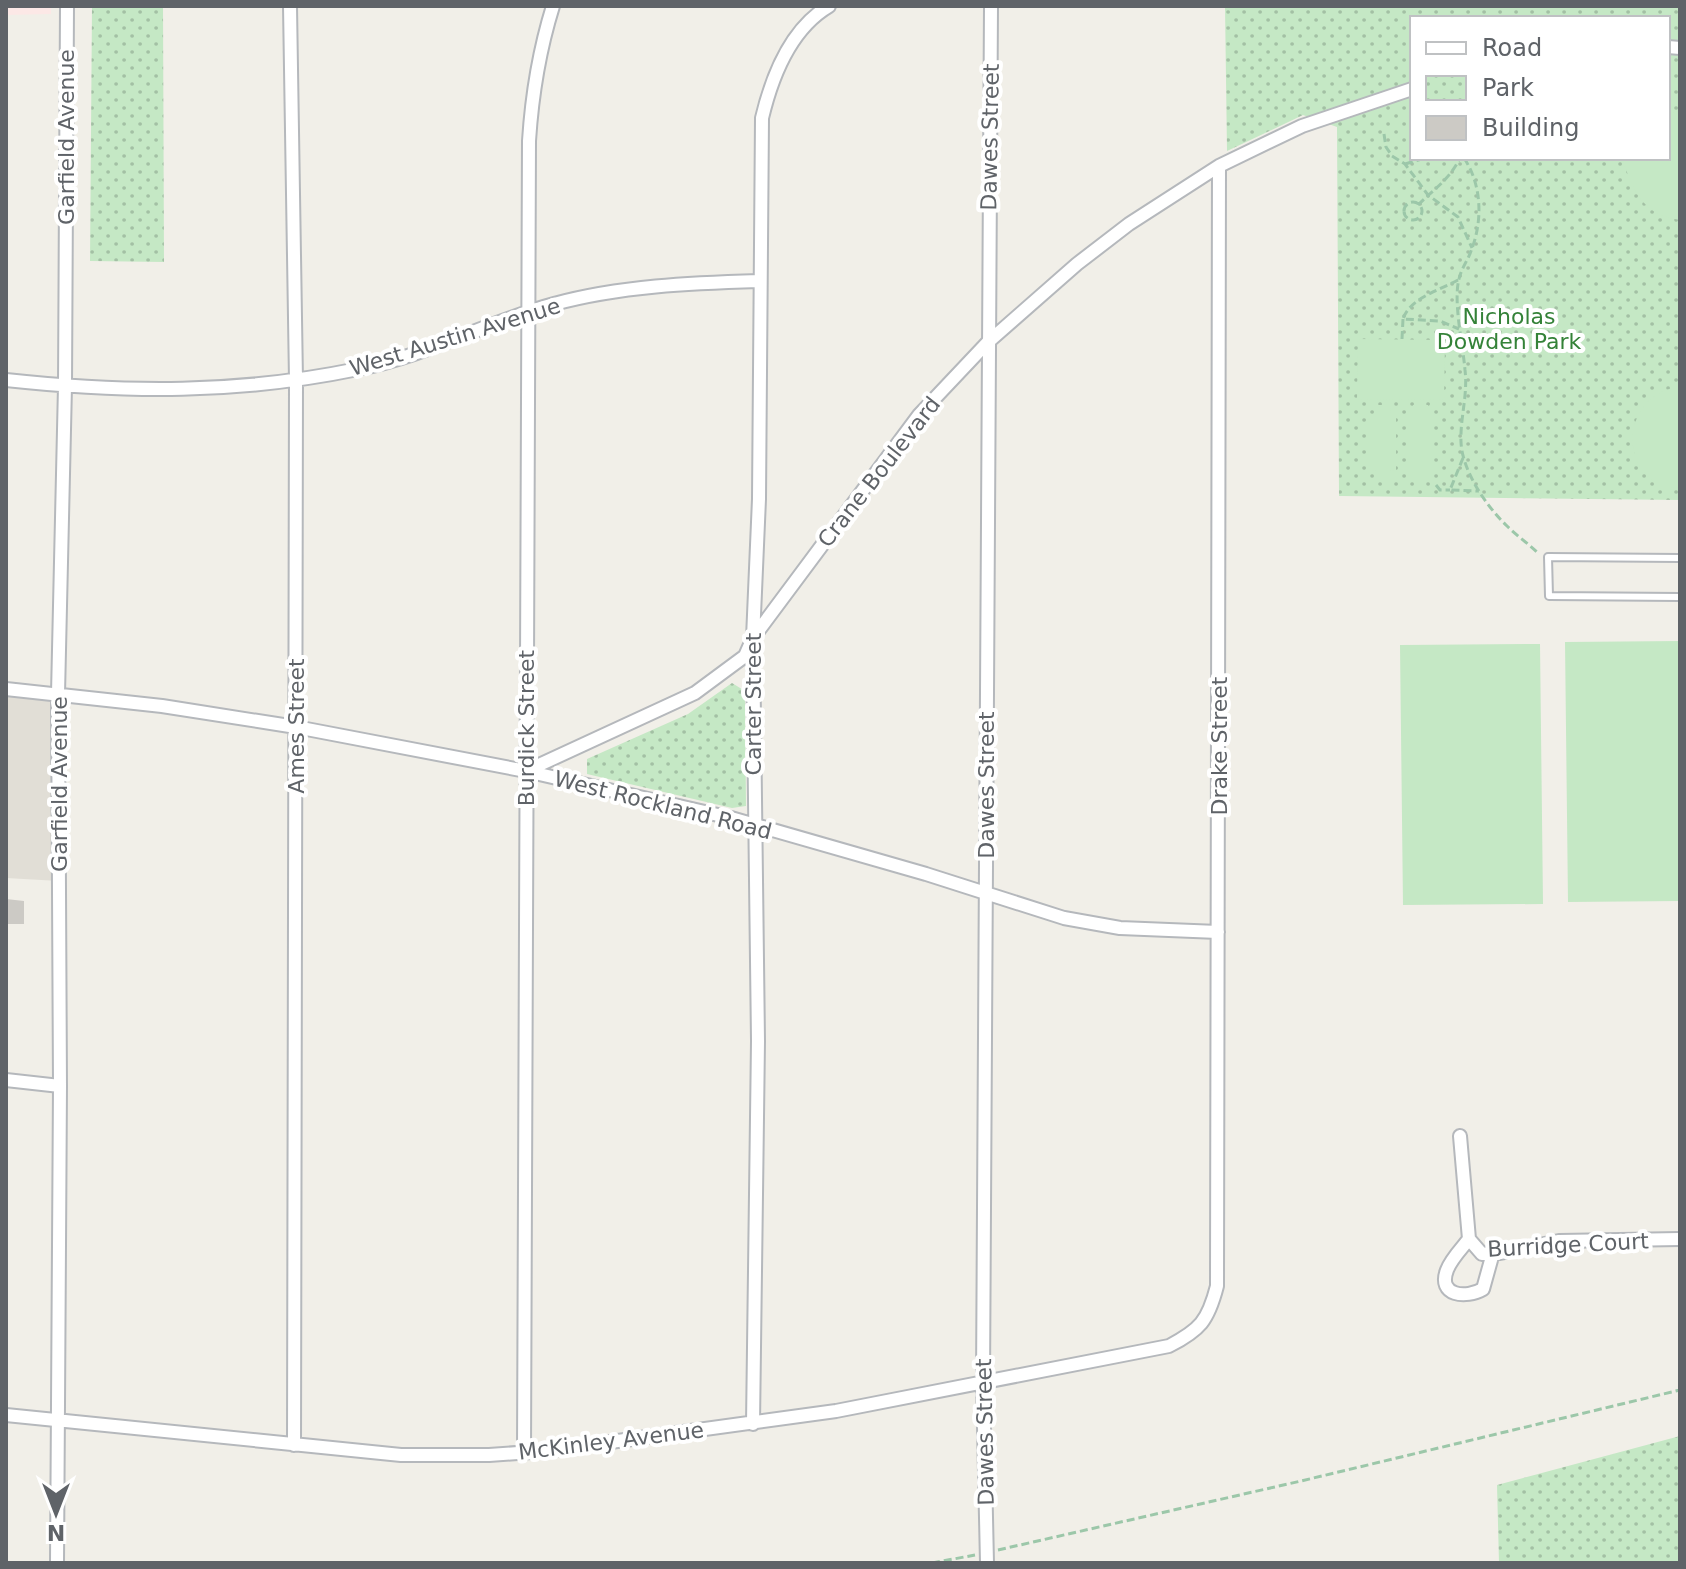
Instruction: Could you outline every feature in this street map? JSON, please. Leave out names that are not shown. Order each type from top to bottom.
[{"type":"street","name":"Garfield Avenue","points":[[57,1563],[60,1086],[58,694],[65,386],[67,6]]},
{"type":"street","name":"Ames Street","points":[[290,6],[296,380],[294,1445]]},
{"type":"street","name":"Burdick Street","points":[[524,1453],[531,103],[539,52],[553,6]]},
{"type":"street","name":"Carter Street","points":[[753,1424],[758,1041],[753,638],[759,499],[761,130],[769,90],[784,56],[801,31],[829,6]]},
{"type":"street","name":"Dawes Street","points":[[987,1558],[983,1381],[991,6]]},
{"type":"street","name":"Crane Boulevard","points":[[526,771],[695,693],[745,656],[753,638],[919,415],[987,343],[1077,264],[1129,224],[1219,166],[1302,126],[1410,90]]},
{"type":"street","name":"Drake Street","points":[[1203,1324],[1217,1286],[1219,166]]},
{"type":"street","name":"West Austin Avenue","points":[[6,380],[161,391],[238,388],[360,369],[423,352],[555,304],[631,290],[759,281]]},
{"type":"street","name":"West Rockland Road","points":[[6,689],[162,706],[296,727],[526,771],[731,818],[926,874],[1064,918],[1163,931],[1218,932]]},
{"type":"street","points":[[6,1080],[60,1086]]},
{"type":"street","name":"Burridge Court","points":[[1460,1136],[1469,1239],[1482,1254],[1559,1241],[1680,1239]]},
{"type":"street","points":[[1469,1239],[1446,1273],[1447,1285],[1456,1295],[1470,1296],[1483,1289],[1493,1253]]},
{"type":"street","name":"McKinley Avenue","points":[[6,1415],[401,1455],[524,1453],[836,1411],[1169,1346],[1193,1334],[1203,1324]]},
{"type":"lane","points":[[1680,558],[1548,557],[1549,596],[1680,597]]},
{"type":"path","points":[[1384,134],[1386,147],[1392,156],[1405,164],[1428,195],[1458,217],[1472,248]]},
{"type":"path","points":[[1405,164],[1418,160]]},
{"type":"path","points":[[1418,205],[1453,172],[1461,160]]},
{"type":"path","points":[[1464,160],[1473,172],[1481,220],[1458,280],[1466,373],[1466,406],[1461,441],[1463,458],[1480,491],[1506,525],[1541,557],[1548,557]]},
{"type":"path","points":[[1407,204],[1418,205],[1421,213],[1418,218],[1410,220],[1405,217],[1407,204]]},
{"type":"path","points":[[1402,339],[1406,309],[1458,280]]},
{"type":"path","points":[[1403,319],[1440,321],[1460,329]]},
{"type":"path","points":[[1450,490],[1463,458]]},
{"type":"path","points":[[1436,485],[1440,490],[1480,491]]},
{"type":"path","points":[[932,1563],[987,1558],[1680,1390]]},
{"type":"shaded area","points":[[6,6],[51,6],[51,14],[6,15]]},
{"type":"shaded area","points":[[6,689],[58,694],[59,881],[6,878]]},
{"type":"green space","points":[[92,6],[163,6],[164,262],[90,261]]},
{"type":"green space","name":"Nicholas Dowden Park","points":[[1225,6],[1680,6],[1680,500],[1339,496],[1337,127],[1303,115],[1227,151]]},
{"type":"green space","points":[[1680,111],[1680,220],[1657,213],[1642,201],[1623,161],[1670,160],[1670,113]]},
{"type":"green space","points":[[1358,339],[1445,340],[1444,400],[1357,399]]},
{"type":"green space","points":[[1680,386],[1680,488],[1662,485],[1648,476],[1638,464],[1633,449],[1633,433],[1637,417],[1647,403],[1661,392]]},
{"type":"green space","points":[[1376,405],[1390,405],[1391,414],[1396,414],[1396,470],[1390,471],[1390,480],[1376,480],[1376,471],[1370,470],[1370,414],[1376,414]]},
{"type":"green space","points":[[1413,405],[1428,405],[1428,414],[1433,414],[1433,471],[1428,471],[1428,480],[1413,480],[1413,471],[1407,471],[1407,414],[1413,414]]},
{"type":"green space","points":[[1680,641],[1680,901],[1568,902],[1565,642]]},
{"type":"green space","points":[[1540,644],[1543,904],[1403,905],[1400,645]]},
{"type":"green space","points":[[732,683],[745,691],[746,806],[732,808],[587,774],[587,759],[688,714]]},
{"type":"green space","points":[[1680,1436],[1680,1563],[1499,1563],[1497,1485]]},
{"type":"building","points":[[6,899],[24,901],[24,924],[6,924]]}]
